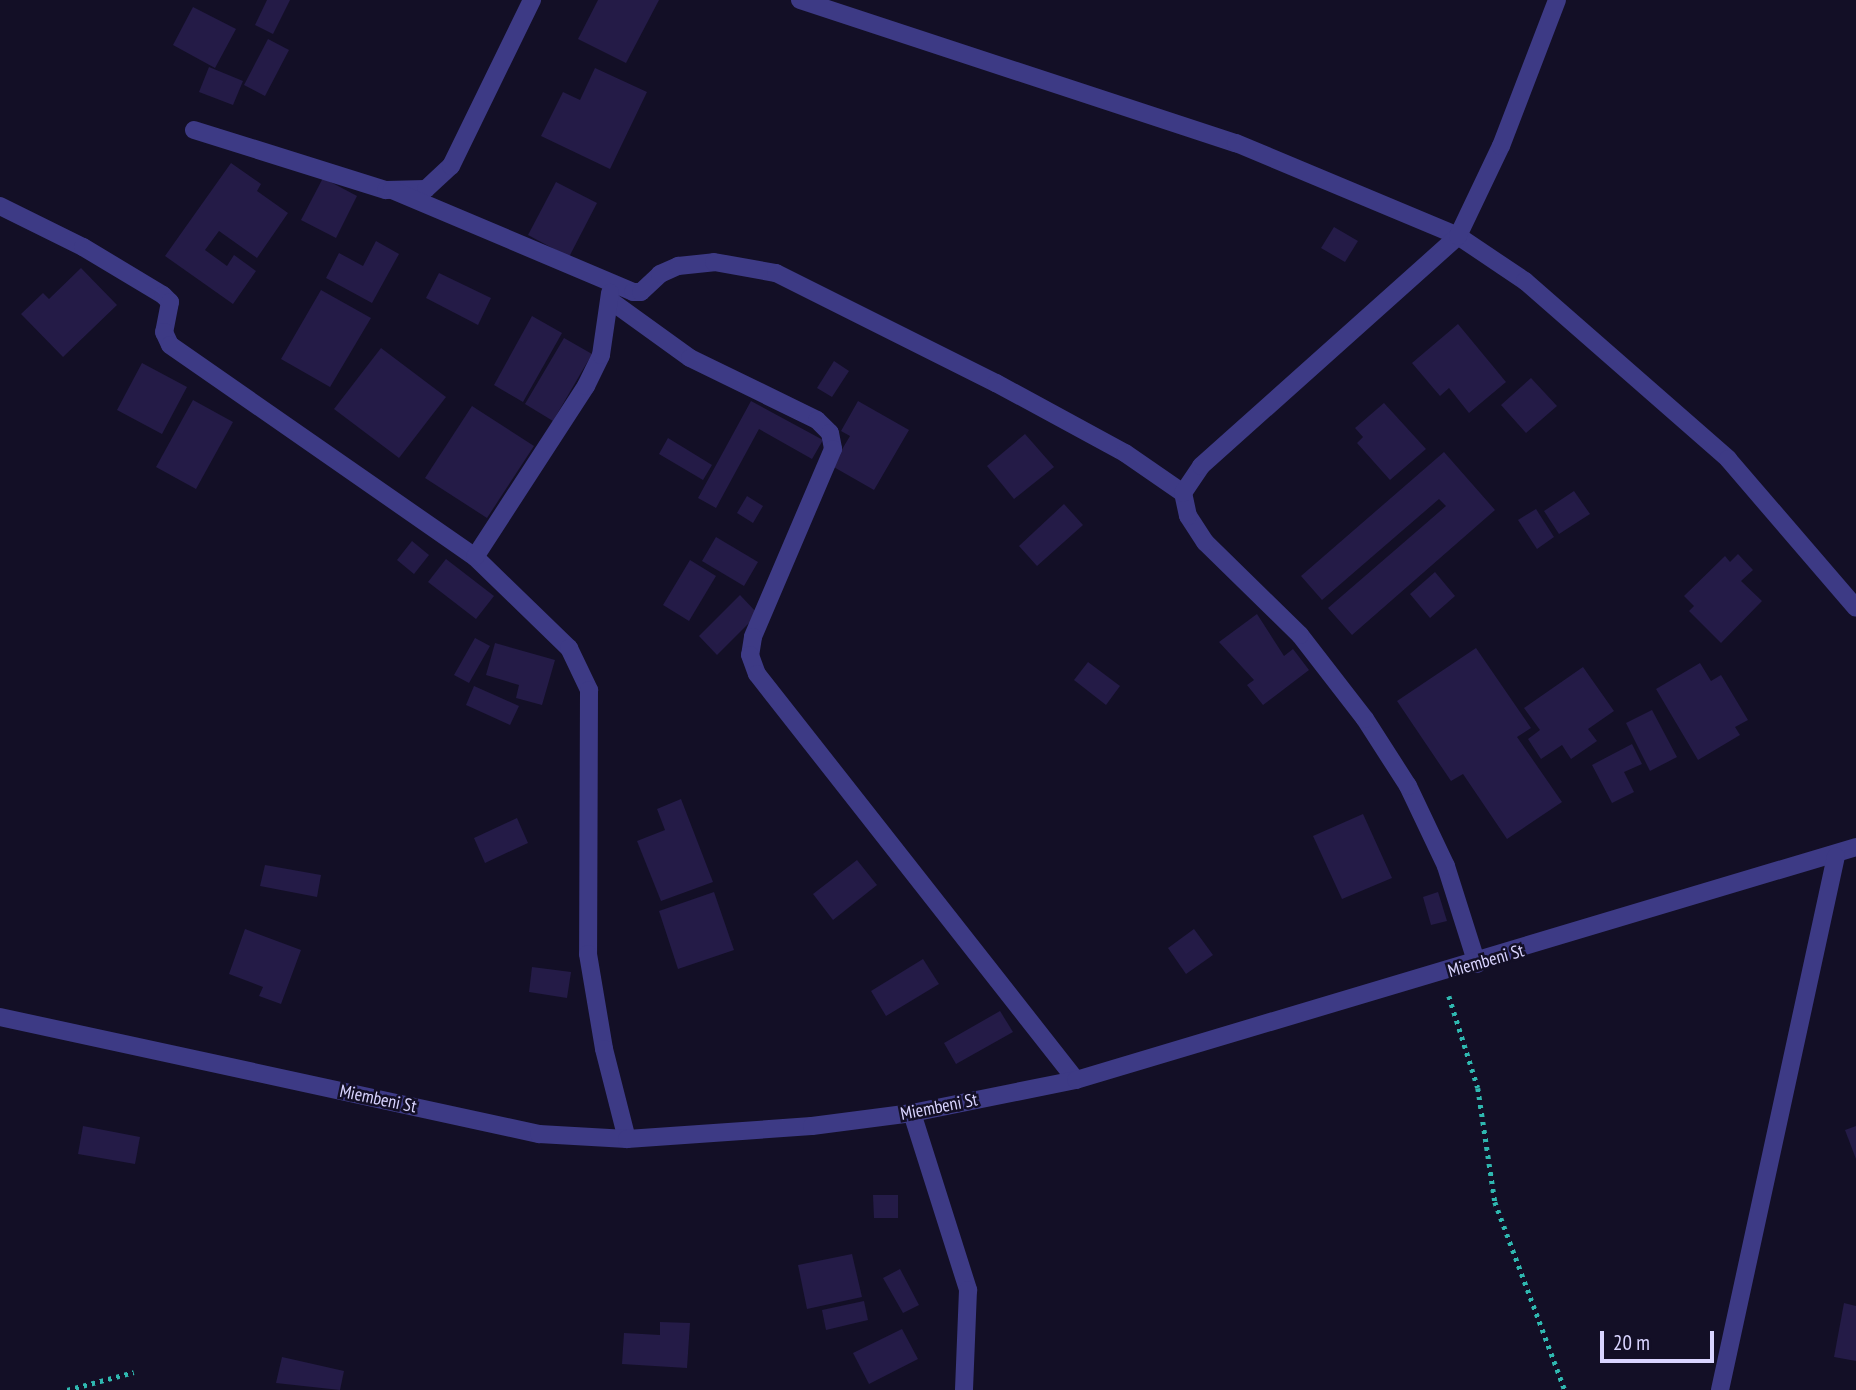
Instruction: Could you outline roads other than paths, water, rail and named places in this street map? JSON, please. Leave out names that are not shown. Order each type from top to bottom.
[{"type":"street","points":[[392,190],[426,189],[451,166],[531,0]]},
{"type":"street","points":[[800,0],[1236,143],[1458,236],[1525,281],[1728,459],[1856,608]]},
{"type":"street","points":[[1183,493],[1201,466],[1458,236],[1501,146],[1557,0]]},
{"type":"street","points":[[194,130],[392,190],[610,293],[690,358],[817,420],[830,433],[834,449],[753,636],[750,655],[757,674],[1076,1080]]},
{"type":"street","points":[[0,206],[83,247],[163,295],[170,302],[164,332],[170,345],[475,557],[555,632],[582,671],[589,690],[588,954],[604,1049],[627,1139]]},
{"type":"street","points":[[610,293],[641,292],[660,274],[678,266],[713,262],[776,273],[1043,408],[1125,453],[1183,493],[1188,516],[1205,541],[1300,635],[1365,719],[1408,786],[1446,866],[1477,964]]},
{"type":"street","points":[[475,557],[586,386],[601,355],[610,293]]},
{"type":"street","name":"Miembeni St","points":[[0,1017],[539,1133],[627,1139],[813,1126],[912,1113],[1076,1080],[1477,964],[1836,856],[1856,847]]},
{"type":"street","points":[[1720,1390],[1836,856]]},
{"type":"street","points":[[912,1113],[968,1290],[964,1390]]}]
